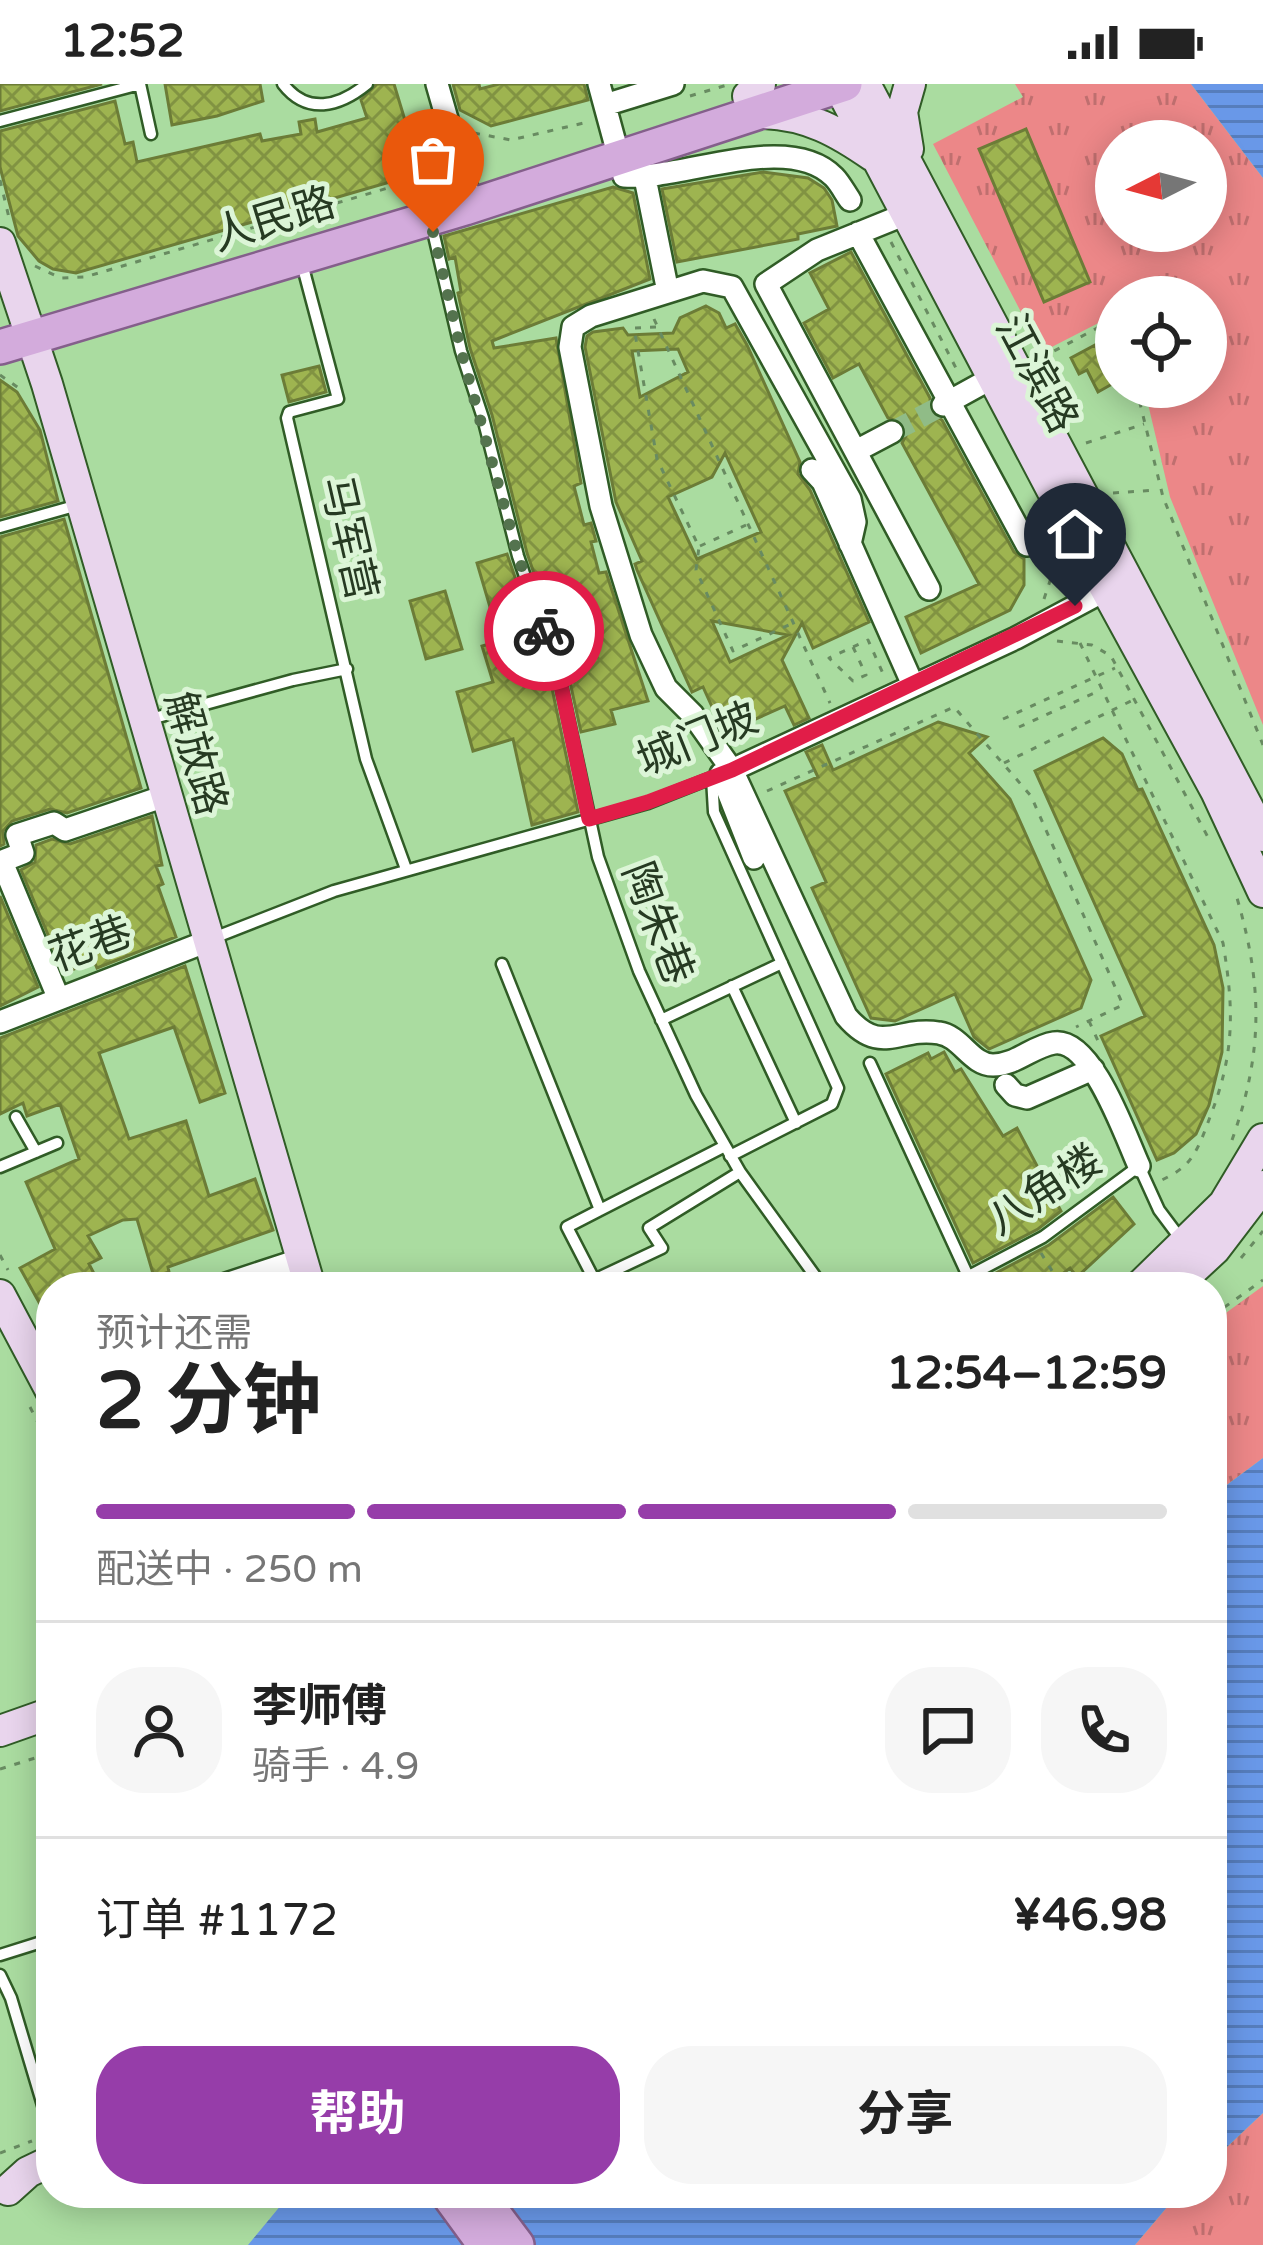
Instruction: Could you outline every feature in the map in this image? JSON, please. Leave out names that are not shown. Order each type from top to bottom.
[{"type":"main road","name":"人民路","points":[[14,331],[300,257],[427,208],[465,181],[615,130],[785,84]]},
{"type":"main road","points":[[910,84],[903,125],[917,184]]},
{"type":"main road","name":"人民路","points":[[750,94],[847,85]]},
{"type":"main road","name":"江滨路","points":[[847,85],[917,184],[1263,892]]},
{"type":"main road","name":"江滨路","points":[[847,85],[878,160],[992,378],[1263,836]]},
{"type":"main road","points":[[750,94],[840,133],[878,160]]},
{"type":"main road","name":"人民路","points":[[14,331],[427,208]]},
{"type":"main road","name":"解放路","points":[[13,244],[14,331],[81,504],[306,1272]]},
{"type":"main road","points":[[1183,1272],[1263,1138]]},
{"type":"main road","points":[[1148,1272],[1194,1252],[1252,1204],[1263,1186]]},
{"type":"main road","points":[[0,1295],[36,1363]]},
{"type":"main road","points":[[0,1732],[36,1719]]},
{"type":"main road","points":[[0,1750],[36,1737]]},
{"type":"main road","points":[[3,2191],[36,2160]]},
{"type":"main road","points":[[3,2191],[36,2186]]},
{"type":"main road","points":[[458,2208],[484,2245]]},
{"type":"main road","points":[[489,2208],[517,2245]]},
{"type":"street","points":[[437,84],[465,181]]},
{"type":"street","points":[[615,130],[676,91]]},
{"type":"street","points":[[615,130],[810,163],[833,175],[850,200]]},
{"type":"street","points":[[615,130],[668,292]]},
{"type":"street","points":[[906,214],[817,250],[766,284],[928,589]]},
{"type":"street","points":[[858,233],[1027,545]]},
{"type":"street","points":[[850,544],[855,522],[850,499],[732,287],[703,281],[591,316],[573,327],[570,347],[601,506],[641,635],[666,688],[693,715],[846,1016],[860,1032],[888,1039],[935,1032],[995,1065],[1052,1043],[1064,1043],[1080,1052],[1093,1070],[1138,1166]]},
{"type":"street","points":[[946,403],[992,378]]},
{"type":"street","points":[[856,451],[892,431]]},
{"type":"street","points":[[812,470],[823,482],[913,685]]},
{"type":"street","name":"城门坡","points":[[721,774],[1116,584]]},
{"type":"street","points":[[721,774],[754,858]]},
{"type":"street","points":[[58,997],[1,862],[23,853],[17,835],[54,823],[65,830],[165,796]]},
{"type":"street","name":"花巷","points":[[0,1022],[208,941]]},
{"type":"street","points":[[1006,1085],[1015,1095],[1027,1098],[1093,1070]]},
{"type":"lane","points":[[0,121],[140,84],[151,134]]},
{"type":"lane","points":[[283,84],[295,98],[310,105],[328,105],[344,101],[367,84]]},
{"type":"lane","name":"陶朱巷","points":[[427,208],[518,556],[559,676],[589,819],[612,895],[696,1095],[740,1172],[812,1272]]},
{"type":"lane","name":"马军营","points":[[300,257],[338,399],[289,412],[287,418],[366,759],[406,869]]},
{"type":"lane","points":[[0,527],[81,504]]},
{"type":"lane","points":[[144,721],[347,669]]},
{"type":"lane","points":[[590,1272],[568,1227],[796,1123],[832,1104],[838,1088],[714,812],[721,774]]},
{"type":"lane","name":"城门坡","points":[[208,941],[334,891],[648,802],[721,774]]},
{"type":"lane","points":[[661,1020],[782,963]]},
{"type":"lane","points":[[502,964],[600,1210]]},
{"type":"lane","points":[[732,986],[796,1123]]},
{"type":"lane","points":[[870,1063],[966,1272]]},
{"type":"lane","points":[[16,1118],[36,1152]]},
{"type":"lane","points":[[0,1167],[58,1143]]},
{"type":"lane","name":"八角楼","points":[[976,1272],[1043,1237],[1138,1166],[1159,1210],[1194,1252]]},
{"type":"lane","points":[[617,1272],[662,1249],[649,1228],[740,1172]]},
{"type":"lane","points":[[0,1955],[36,1944]]},
{"type":"lane","points":[[0,1976],[36,2082]]},
{"type":"path","points":[[676,91],[750,94]]},
{"type":"path","points":[[0,180],[13,244],[50,275],[86,277],[446,171],[465,181],[469,132],[511,140],[615,130]]},
{"type":"path","points":[[644,299],[831,705]]},
{"type":"path","points":[[658,327],[634,328],[657,459],[699,547],[696,570],[733,651],[794,623]]},
{"type":"path","points":[[1040,359],[1095,329]]},
{"type":"path","points":[[1141,408],[1161,489],[1263,745]]},
{"type":"path","points":[[1084,444],[1144,424]]},
{"type":"path","points":[[1113,497],[1111,493],[1161,489]]},
{"type":"path","points":[[699,547],[748,524]]},
{"type":"path","points":[[853,647],[866,675],[853,681],[829,658],[868,640],[886,680]]},
{"type":"path","points":[[1053,641],[1080,643],[1111,656],[1210,842]]},
{"type":"path","points":[[1080,643],[1223,943],[1232,995],[1228,1063],[1203,1137],[1186,1165],[1160,1181]]},
{"type":"path","points":[[1003,719],[1117,667]]},
{"type":"path","points":[[1019,727],[1102,689]]},
{"type":"path","points":[[1003,763],[1134,700]]},
{"type":"path","points":[[758,791],[954,707],[1031,796],[1123,1005],[1073,1029]]},
{"type":"path","points":[[1230,1144],[1257,1064],[1260,1020],[1256,973],[1232,883]]},
{"type":"path","points":[[1089,1021],[1098,1041]]},
{"type":"path","points":[[1227,1305],[1263,1280]]},
{"type":"path","points":[[0,1769],[36,1758]]},
{"type":"path","points":[[0,2152],[36,2151]]},
{"type":"green space","points":[[1015,84],[1191,84],[1219,120],[1095,120],[1095,252],[1227,252],[1227,131],[1263,178],[1263,725],[1170,497],[1149,408],[1227,408],[1227,276],[1095,276],[1095,325],[1042,352],[933,144],[1023,97]]},
{"type":"green space","points":[[1263,1286],[1263,1458],[1227,1485],[1227,1312]]},
{"type":"green space","points":[[1263,2113],[1263,2245],[1135,2245],[1166,2208],[1227,2208],[1227,2147]]},
{"type":"water","points":[[1191,84],[1263,84],[1263,178],[1227,131],[1227,120],[1219,120]]},
{"type":"water","points":[[1263,1458],[1263,2113],[1227,2147],[1227,1485]]},
{"type":"water","points":[[279,2208],[1166,2208],[1135,2245],[248,2245]]},
{"type":"building","points":[[0,84],[102,84],[0,111]]},
{"type":"building","points":[[165,84],[260,84],[263,101],[172,125]]},
{"type":"building","points":[[377,84],[394,84],[421,173],[76,273],[39,261],[18,236],[0,167],[0,131],[115,101],[125,144],[133,142],[137,162],[260,134],[262,141],[301,134],[299,122],[315,119],[317,132],[367,118],[361,100]]},
{"type":"building","points":[[453,84],[479,84],[480,89],[499,84],[584,84],[588,100],[491,126],[460,110]]},
{"type":"building","points":[[1026,129],[1090,282],[1044,302],[979,149]]},
{"type":"building","points":[[763,172],[808,178],[824,188],[832,200],[837,226],[798,234],[798,239],[677,262],[662,189]]},
{"type":"building","points":[[613,187],[633,193],[650,279],[492,341],[494,348],[556,338],[581,483],[574,486],[584,525],[591,523],[599,573],[606,572],[648,701],[611,710],[615,724],[581,732],[568,673],[527,553],[470,348],[455,257],[449,259],[444,236]]},
{"type":"building","points":[[851,252],[930,398],[931,413],[942,420],[1014,552],[1024,559],[1024,585],[1010,610],[921,653],[906,617],[979,584],[902,443],[905,424],[888,418],[859,364],[833,378],[804,323],[829,309],[810,273]]},
{"type":"building","points":[[706,306],[719,313],[726,328],[735,324],[800,462],[798,474],[810,490],[869,622],[813,648],[802,623],[782,660],[809,718],[794,725],[785,706],[724,733],[703,687],[692,692],[637,570],[635,564],[642,561],[616,502],[585,347],[587,336],[623,328],[628,335],[673,333],[680,318]],"holes":[[[678,349],[688,372],[640,397],[632,351]],[[725,453],[761,532],[697,559],[668,497],[712,477]],[[712,621],[788,635],[730,662]]]},
{"type":"building","points":[[1095,345],[1095,386],[1087,370],[1079,374],[1071,358]]},
{"type":"building","points":[[319,366],[326,392],[289,402],[282,375]]},
{"type":"building","points":[[0,380],[17,392],[40,430],[58,501],[0,517]]},
{"type":"building","points":[[64,519],[141,788],[67,813],[50,809],[12,821],[3,831],[0,846],[0,537]]},
{"type":"building","points":[[507,554],[550,679],[578,812],[532,825],[513,739],[473,751],[457,692],[493,682],[482,646],[500,641],[477,563]]},
{"type":"building","points":[[445,591],[462,649],[426,659],[410,601]]},
{"type":"building","points":[[938,722],[987,737],[969,753],[1010,799],[1091,980],[1081,1008],[989,1049],[974,1037],[955,994],[895,1021],[871,1018],[812,888],[826,882],[785,791],[818,777],[806,752],[822,745],[833,770]]},
{"type":"building","points":[[1103,738],[1122,754],[1138,790],[1142,789],[1214,945],[1223,988],[1222,1052],[1209,1105],[1196,1134],[1174,1153],[1157,1160],[1101,1036],[1145,1016],[1035,771]]},
{"type":"building","points":[[152,816],[162,865],[156,866],[163,884],[158,886],[176,937],[97,968],[94,961],[64,973],[21,870],[35,862],[36,845],[52,839],[70,844]]},
{"type":"building","points":[[0,896],[38,987],[0,1006]]},
{"type":"building","points":[[185,966],[225,1093],[200,1102],[174,1027],[99,1053],[129,1139],[186,1121],[209,1196],[255,1179],[273,1230],[168,1267],[169,1272],[153,1272],[137,1219],[123,1220],[88,1236],[101,1258],[89,1264],[93,1272],[36,1272],[36,1297],[20,1268],[55,1249],[26,1182],[79,1159],[60,1104],[27,1116],[23,1103],[0,1114],[0,1038]]},
{"type":"building","points":[[944,1052],[955,1072],[961,1069],[1003,1136],[1017,1128],[1061,1211],[1038,1229],[973,1263],[886,1074],[928,1053],[931,1059]]},
{"type":"building","points":[[1113,1197],[1134,1224],[1082,1272],[1070,1268],[1065,1272],[998,1272],[1049,1245]]},
{"type":"tunnel","points":[[892,432],[943,405]]},
{"type":"way so far","points":[[433,232],[518,556],[544,631]]},
{"type":"route","points":[[544,631],[559,676],[589,819],[732,770],[1075,606]]}]
